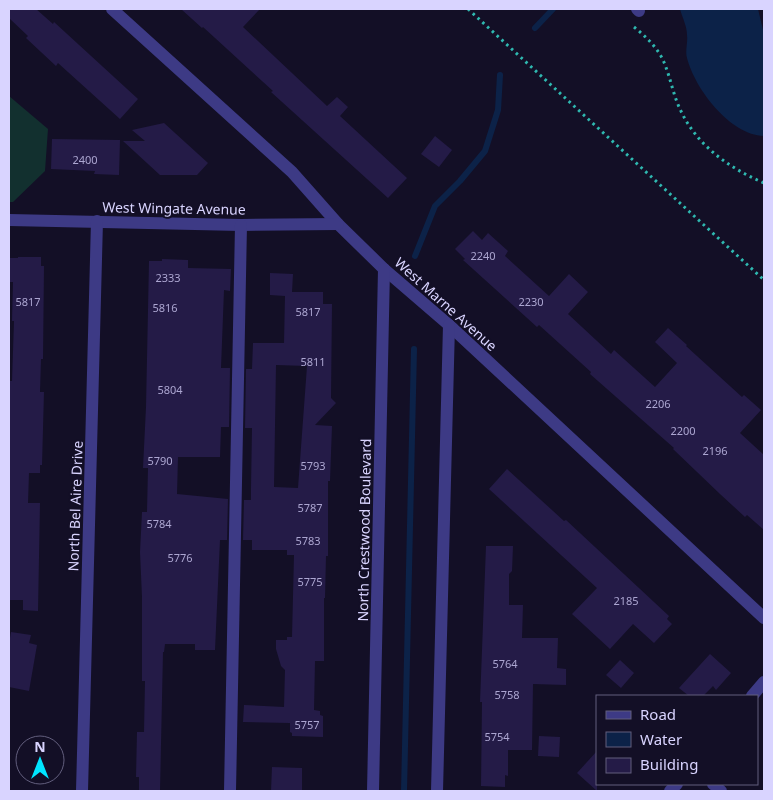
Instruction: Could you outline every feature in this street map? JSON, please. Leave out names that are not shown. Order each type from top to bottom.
[{"type":"street","name":"West Marne Avenue","points":[[112,9],[292,172],[338,224],[384,269],[448,325],[764,618]]},
{"type":"street","name":"West Wingate Avenue","points":[[9,220],[242,225],[338,224]]},
{"type":"street","name":"North Bel Aire Drive","points":[[82,791],[97,221]]},
{"type":"street","points":[[230,791],[242,225]]},
{"type":"street","name":"North Crestwood Boulevard","points":[[373,791],[384,269]]},
{"type":"street","points":[[437,791],[448,325]]},
{"type":"street","points":[[753,695],[764,682]]},
{"type":"path","points":[[468,9],[764,280]]},
{"type":"path","points":[[638,10],[632,25],[650,41],[662,58],[680,108],[692,131],[710,150],[728,164],[764,183]]},
{"type":"green space","points":[[9,96],[48,129],[45,171],[13,202],[9,202]]},
{"type":"water","points":[[680,9],[758,9],[764,34],[764,136],[751,134],[739,128],[727,119],[706,96],[691,70],[687,58],[687,32]]},
{"type":"building","points":[[9,9],[36,9],[53,24],[54,22],[138,99],[120,119],[58,63],[56,66],[26,38],[28,36],[9,18]]},
{"type":"building","points":[[181,9],[260,9],[243,27],[327,106],[337,97],[348,107],[340,116],[407,178],[388,198],[271,92],[273,91],[203,27]]},
{"type":"building","points":[[164,123],[208,163],[197,175],[160,175],[123,141],[145,141],[132,130]]},
{"type":"building","points":[[435,136],[452,150],[439,167],[421,154]]},
{"type":"building","points":[[52,139],[120,140],[119,175],[94,174],[95,171],[51,169]]},
{"type":"building","points":[[473,231],[482,240],[488,233],[508,251],[505,256],[549,296],[569,274],[588,292],[568,314],[611,354],[614,350],[655,387],[677,363],[655,342],[668,328],[742,397],[744,395],[761,410],[740,433],[764,455],[764,530],[747,515],[745,517],[674,448],[590,374],[591,372],[539,325],[537,327],[463,260],[465,259],[455,249]]},
{"type":"building","points":[[41,257],[41,266],[44,266],[43,359],[41,359],[40,392],[44,392],[42,465],[40,465],[40,473],[29,473],[28,503],[40,503],[38,611],[23,610],[23,600],[9,600],[9,381],[12,381],[14,321],[12,321],[13,282],[9,282],[9,258]]},
{"type":"building","points":[[162,259],[188,260],[188,268],[231,269],[230,291],[224,290],[221,368],[230,368],[229,427],[221,427],[220,457],[178,457],[177,494],[228,499],[227,540],[220,540],[215,650],[195,650],[195,644],[165,644],[163,652],[160,791],[139,791],[139,777],[136,777],[137,732],[144,732],[145,681],[142,681],[140,552],[142,512],[147,512],[148,468],[143,468],[149,261],[162,261]]},
{"type":"building","points":[[270,273],[293,274],[292,292],[323,292],[323,304],[332,304],[331,398],[336,403],[315,425],[332,426],[330,481],[328,481],[328,556],[326,556],[324,598],[324,661],[315,661],[314,710],[320,711],[320,715],[323,716],[323,737],[292,736],[290,723],[243,722],[244,705],[284,707],[285,670],[281,666],[276,649],[276,640],[287,640],[287,637],[292,637],[294,555],[287,555],[287,550],[252,550],[252,540],[243,540],[244,500],[251,500],[252,428],[245,428],[246,369],[252,369],[253,343],[284,343],[285,296],[270,295]],"holes":[[[276,365],[307,366],[298,488],[274,487]]]},
{"type":"building","points":[[507,469],[564,521],[566,520],[669,616],[667,619],[672,624],[654,643],[633,624],[610,649],[572,614],[597,588],[489,489]]},
{"type":"building","points":[[486,546],[513,546],[512,571],[509,574],[509,605],[523,605],[522,638],[558,638],[557,668],[566,669],[566,685],[533,684],[532,750],[508,750],[508,776],[505,775],[505,787],[481,786],[482,702],[480,702]]},
{"type":"building","points":[[11,632],[31,635],[29,643],[37,645],[29,691],[9,687],[9,644]]},
{"type":"building","points":[[710,654],[731,673],[716,690],[713,686],[704,695],[688,695],[679,688]]},
{"type":"building","points":[[620,660],[634,673],[621,688],[606,675]]},
{"type":"building","points":[[539,736],[560,737],[559,757],[538,756]]},
{"type":"building","points":[[596,752],[597,791],[577,773]]},
{"type":"building","points":[[272,767],[302,768],[302,791],[271,791]]},
{"type":"waterway","points":[[535,28],[553,9]]},
{"type":"waterway","points":[[415,256],[435,206],[460,181],[485,151],[498,110],[500,75]]},
{"type":"waterway","points":[[404,791],[414,349]]}]
